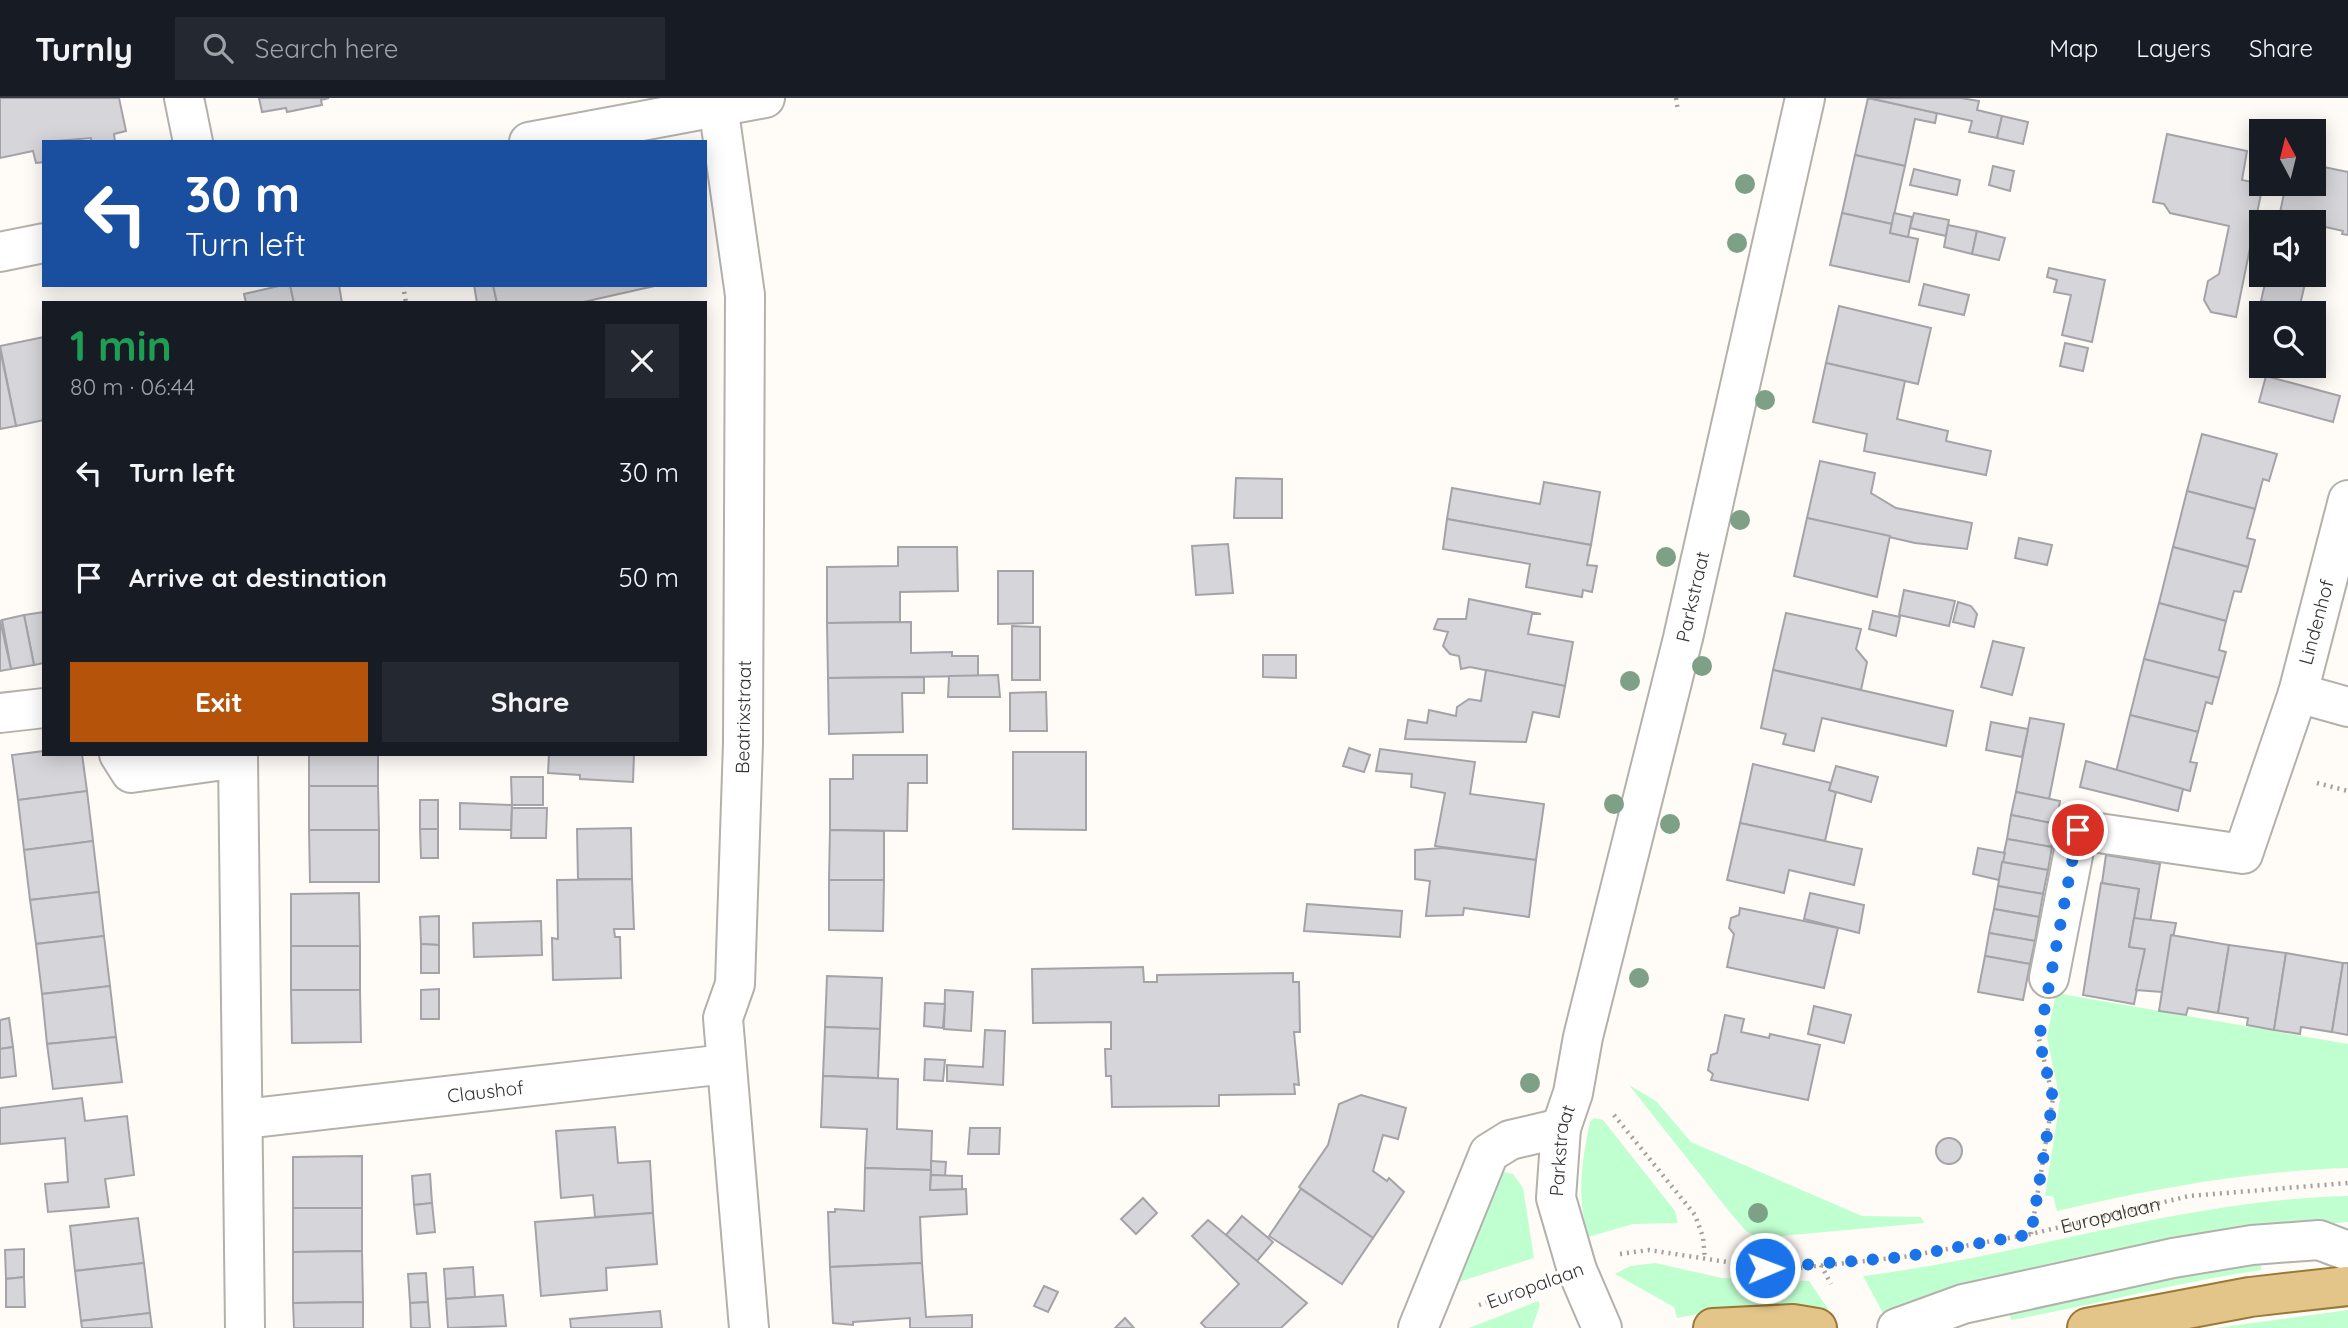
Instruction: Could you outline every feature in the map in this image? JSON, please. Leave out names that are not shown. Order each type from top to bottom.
[{"type":"main road","points":[[2087,1328],[2250,1297],[2348,1286]]},
{"type":"main road","points":[[1737,1327],[1793,1324],[1817,1328]]},
{"type":"street","points":[[184,98],[192,140]]},
{"type":"street","points":[[538,140],[718,101],[765,98]]},
{"type":"street","name":"Parkstraat","points":[[1602,1328],[1577,1270],[1556,1198],[1567,1110],[1683,638],[1805,98]]},
{"type":"street","name":"Beatrixstraat","points":[[718,101],[745,295],[743,743],[735,984],[723,1018],[750,1328]]},
{"type":"street","points":[[0,252],[42,243]]},
{"type":"street","name":"Lindenhof","points":[[2049,978],[2078,830],[2243,854],[2298,693],[2348,500]]},
{"type":"street","points":[[2298,693],[2348,707]]},
{"type":"street","points":[[0,713],[42,708]]},
{"type":"street","points":[[121,756],[131,773],[238,758],[245,1328]]},
{"type":"street","name":"Claushof","points":[[244,1119],[726,1064]]},
{"type":"street","points":[[1418,1328],[1489,1153],[1567,1110]]},
{"type":"street","points":[[1897,1328],[1964,1304],[2173,1258],[2319,1240],[2348,1251]]},
{"type":"path","points":[[1676,98],[1678,112]]},
{"type":"path","points":[[2031,1234],[2053,1098],[2039,1039],[2049,978]]},
{"type":"path","name":"Parkstraat","points":[[1567,1110],[1610,1110],[1695,1215],[1703,1237],[1705,1259]]},
{"type":"path","name":"Europalaan","points":[[1477,1306],[1625,1252],[1650,1250],[1779,1270],[1903,1257],[2031,1234],[2189,1196],[2348,1183]]},
{"type":"green space","points":[[2056,993],[2348,1044],[2348,1168],[2201,1182],[2057,1211],[2053,1196],[2045,1196],[2060,1100],[2047,1037]]},
{"type":"green space","points":[[1629,1085],[1656,1101],[1691,1142],[1862,1216],[1921,1217],[1924,1223],[1758,1238],[1746,1231],[1732,1215]]},
{"type":"green space","points":[[1594,1118],[1603,1120],[1675,1211],[1678,1223],[1633,1224],[1588,1237],[1582,1208],[1582,1180],[1587,1137],[1590,1122]]},
{"type":"green space","points":[[1496,1174],[1513,1174],[1523,1188],[1534,1258],[1452,1284]]},
{"type":"green space","points":[[2348,1196],[2348,1222],[2268,1229],[1883,1313],[1863,1276],[1983,1256],[2225,1207]]},
{"type":"green space","points":[[2260,1260],[2261,1270],[2011,1320],[2007,1305]]},
{"type":"green space","points":[[1655,1263],[1722,1278],[1809,1281],[1828,1309],[1824,1312],[1710,1312],[1677,1318],[1674,1307],[1615,1274],[1630,1266]]},
{"type":"green space","points":[[1538,1301],[1540,1305],[1532,1328],[1469,1328]]},
{"type":"green space","points":[[2348,1310],[2348,1328],[2216,1328]]},
{"type":"building","points":[[0,98],[119,98],[126,131],[114,134],[115,140],[42,140],[42,162],[36,163],[33,151],[0,158]]},
{"type":"building","points":[[259,98],[329,98],[321,100],[322,105],[287,112],[286,108],[262,112]]},
{"type":"building","points":[[1868,98],[1937,113],[1935,123],[1915,119],[1905,166],[1855,155]]},
{"type":"building","points":[[1869,98],[1961,98],[1979,101],[1977,110],[2002,116],[1997,138],[1969,132],[1972,121]]},
{"type":"building","points":[[2002,116],[2028,122],[2023,144],[1997,138]]},
{"type":"building","points":[[2167,134],[2247,151],[2242,180],[2249,181],[2249,196],[2261,196],[2258,210],[2249,210],[2249,253],[2236,317],[2211,312],[2204,300],[2208,281],[2219,274],[2229,226],[2170,213],[2164,204],[2153,202]]},
{"type":"building","points":[[1855,155],[1905,166],[1892,224],[1842,213]]},
{"type":"building","points":[[1993,166],[2014,171],[2010,191],[1989,185]]},
{"type":"building","points":[[2326,167],[2348,172],[2348,235],[2326,227],[2326,210],[2281,210],[2283,196],[2326,196]]},
{"type":"building","points":[[1914,169],[1960,180],[1957,195],[1910,185]]},
{"type":"building","points":[[1842,213],[1892,224],[1890,233],[1918,239],[1909,282],[1830,265]]},
{"type":"building","points":[[1894,213],[1912,217],[1908,237],[1890,233]]},
{"type":"building","points":[[1914,213],[1949,220],[1946,236],[1910,228]]},
{"type":"building","points":[[1948,225],[1977,231],[1972,254],[1944,247]]},
{"type":"building","points":[[1977,231],[2005,238],[1999,260],[1972,254]]},
{"type":"building","points":[[2049,268],[2105,280],[2092,342],[2062,335],[2071,295],[2054,292],[2057,280],[2047,277]]},
{"type":"building","points":[[1924,284],[1969,295],[1964,315],[1919,305]]},
{"type":"building","points":[[274,287],[290,287],[294,301],[246,301],[244,294]]},
{"type":"building","points":[[290,287],[339,287],[342,301],[294,301]]},
{"type":"building","points":[[474,287],[493,287],[497,301],[477,301]]},
{"type":"building","points":[[493,287],[650,287],[588,301],[497,301]]},
{"type":"building","points":[[2264,287],[2304,287],[2301,301],[2261,301]]},
{"type":"building","points":[[1839,306],[1931,328],[1918,384],[1826,363]]},
{"type":"building","points":[[42,337],[42,420],[16,426],[0,346]]},
{"type":"building","points":[[2065,343],[2088,348],[2083,371],[2060,366]]},
{"type":"building","points":[[0,349],[16,426],[0,429]]},
{"type":"building","points":[[1826,363],[1905,381],[1897,419],[1948,431],[1946,441],[1991,451],[1986,475],[1864,451],[1867,434],[1813,422]]},
{"type":"building","points":[[2265,378],[2340,396],[2333,422],[2259,402]]},
{"type":"building","points":[[2202,434],[2277,454],[2269,481],[2263,479],[2255,509],[2187,491]]},
{"type":"building","points":[[1820,461],[1875,473],[1871,493],[1896,508],[1972,523],[1967,549],[1915,543],[1807,518]]},
{"type":"building","points":[[1236,478],[1282,479],[1282,518],[1234,518]]},
{"type":"building","points":[[1544,482],[1600,492],[1591,545],[1447,519],[1452,488],[1540,504]]},
{"type":"building","points":[[2187,491],[2255,509],[2247,538],[2255,540],[2248,567],[2173,547]]},
{"type":"building","points":[[1807,518],[1890,536],[1877,597],[1794,576]]},
{"type":"building","points":[[1447,519],[1591,545],[1587,565],[1597,566],[1592,592],[1583,590],[1582,597],[1526,587],[1530,564],[1443,549]]},
{"type":"building","points":[[2019,538],[2052,545],[2047,565],[2015,558]]},
{"type":"building","points":[[1228,544],[1233,593],[1196,595],[1192,546]]},
{"type":"building","points":[[898,547],[957,547],[958,591],[900,592],[900,622],[827,623],[827,567],[898,566]]},
{"type":"building","points":[[2173,547],[2248,567],[2241,592],[2234,591],[2226,621],[2159,603]]},
{"type":"building","points":[[998,571],[1033,571],[1033,623],[998,624]]},
{"type":"building","points":[[1904,590],[1955,601],[1949,626],[1899,615]]},
{"type":"building","points":[[1469,599],[1541,614],[1532,614],[1528,634],[1573,642],[1565,686],[1470,667],[1461,669],[1459,656],[1450,654],[1443,646],[1448,632],[1434,629],[1438,619],[1466,619]]},
{"type":"building","points":[[1958,602],[1971,606],[1977,614],[1974,627],[1953,622]]},
{"type":"building","points":[[2159,603],[2226,621],[2219,650],[2226,652],[2219,678],[2144,659]]},
{"type":"building","points":[[1873,611],[1900,617],[1896,636],[1869,629]]},
{"type":"building","points":[[42,612],[42,663],[34,665],[24,615]]},
{"type":"building","points":[[1786,613],[1861,629],[1856,649],[1867,662],[1861,690],[1773,670]]},
{"type":"building","points":[[24,615],[34,665],[11,669],[2,620]]},
{"type":"building","points":[[0,620],[11,669],[0,671]]},
{"type":"building","points":[[911,622],[911,653],[952,652],[952,656],[978,656],[978,676],[828,678],[827,623]]},
{"type":"building","points":[[1012,626],[1040,627],[1040,680],[1012,680]]},
{"type":"building","points":[[1993,641],[2024,648],[2012,695],[1981,687]]},
{"type":"building","points":[[1263,655],[1296,655],[1296,678],[1263,677]]},
{"type":"building","points":[[2144,659],[2219,678],[2212,704],[2206,702],[2198,732],[2130,715]]},
{"type":"building","points":[[1486,670],[1565,686],[1559,717],[1533,712],[1526,742],[1405,739],[1408,720],[1427,723],[1429,710],[1456,716],[1457,707],[1469,699],[1481,701]]},
{"type":"building","points":[[1773,670],[1953,711],[1946,746],[1822,718],[1814,751],[1783,744],[1786,734],[1761,728]]},
{"type":"building","points":[[998,675],[1000,697],[948,697],[949,676]]},
{"type":"building","points":[[924,677],[924,693],[902,693],[903,732],[829,734],[828,678]]},
{"type":"building","points":[[1046,692],[1047,731],[1010,731],[1010,693]]},
{"type":"building","points":[[2130,715],[2198,732],[2190,762],[2197,763],[2190,791],[2116,772]]},
{"type":"building","points":[[2030,718],[2064,724],[2049,799],[2016,792]]},
{"type":"building","points":[[1991,722],[2028,729],[2022,757],[1986,750]]},
{"type":"building","points":[[1349,748],[1370,755],[1364,772],[1343,766]]},
{"type":"building","points":[[1380,749],[1475,762],[1470,794],[1544,804],[1536,860],[1435,846],[1445,793],[1411,787],[1412,774],[1376,771]]},
{"type":"building","points":[[42,751],[42,756],[82,756],[87,791],[18,800],[12,755]]},
{"type":"building","points":[[1013,752],[1086,752],[1086,830],[1013,829]]},
{"type":"building","points":[[853,755],[927,755],[927,783],[908,783],[907,831],[830,830],[830,779],[853,779]]},
{"type":"building","points":[[309,756],[378,756],[378,786],[309,786]]},
{"type":"building","points":[[549,756],[634,756],[633,782],[580,779],[580,775],[548,773]]},
{"type":"building","points":[[2086,761],[2183,789],[2178,811],[2080,787]]},
{"type":"building","points":[[1753,764],[1831,783],[1829,790],[1836,792],[1825,841],[1740,823]]},
{"type":"building","points":[[1836,766],[1878,777],[1871,802],[1829,790]]},
{"type":"building","points":[[511,777],[543,777],[543,805],[512,805]]},
{"type":"building","points":[[309,786],[378,786],[379,830],[309,830]]},
{"type":"building","points":[[87,791],[93,841],[24,850],[18,800]]},
{"type":"building","points":[[2016,792],[2060,801],[2056,824],[2011,815]]},
{"type":"building","points":[[420,800],[438,800],[438,829],[420,829]]},
{"type":"building","points":[[460,803],[512,805],[511,830],[460,829]]},
{"type":"building","points":[[512,808],[547,808],[546,838],[511,838]]},
{"type":"building","points":[[2011,815],[2056,824],[2052,847],[2007,839]]},
{"type":"building","points":[[1740,823],[1862,849],[1854,885],[1789,870],[1784,893],[1727,880]]},
{"type":"building","points":[[631,828],[632,879],[578,879],[577,829]]},
{"type":"building","points":[[420,829],[438,829],[438,858],[421,858]]},
{"type":"building","points":[[309,830],[379,830],[379,882],[310,882]]},
{"type":"building","points":[[830,830],[884,831],[884,880],[829,880]]},
{"type":"building","points":[[2007,839],[2052,847],[2048,870],[2002,862]]},
{"type":"building","points":[[93,841],[99,892],[30,900],[24,850]]},
{"type":"building","points":[[1443,848],[1536,860],[1529,917],[1464,908],[1463,915],[1426,916],[1430,881],[1415,879],[1415,850]]},
{"type":"building","points":[[1978,848],[2005,853],[1999,880],[1973,874]]},
{"type":"building","points":[[2106,855],[2160,864],[2150,922],[2134,918],[2139,889],[2102,883]]},
{"type":"building","points":[[2002,862],[2048,870],[2043,894],[1998,886]]},
{"type":"building","points":[[632,879],[634,929],[614,929],[615,937],[620,937],[621,978],[553,980],[552,938],[558,939],[557,880]]},
{"type":"building","points":[[829,880],[884,880],[883,931],[829,930]]},
{"type":"building","points":[[2101,883],[2139,889],[2129,947],[2145,949],[2134,1004],[2083,995]]},
{"type":"building","points":[[1998,886],[2043,894],[2039,917],[1994,909]]},
{"type":"building","points":[[99,892],[104,936],[36,944],[30,900]]},
{"type":"building","points":[[359,893],[360,946],[291,946],[291,894]]},
{"type":"building","points":[[1810,893],[1864,905],[1859,933],[1804,919]]},
{"type":"building","points":[[1307,904],[1402,911],[1400,937],[1304,931]]},
{"type":"building","points":[[1740,908],[1838,928],[1824,988],[1727,967],[1734,934],[1729,928],[1731,918],[1739,915]]},
{"type":"building","points":[[1994,909],[2039,917],[2035,941],[1989,933]]},
{"type":"building","points":[[439,916],[439,945],[421,944],[420,917]]},
{"type":"building","points":[[2134,918],[2176,923],[2162,992],[2136,990],[2145,949],[2129,947]]},
{"type":"building","points":[[541,921],[542,955],[474,957],[473,923]]},
{"type":"building","points":[[1989,933],[2035,941],[2030,964],[1985,956]]},
{"type":"building","points":[[2171,935],[2229,945],[2218,1013],[2188,1008],[2186,1015],[2159,1011]]},
{"type":"building","points":[[104,936],[110,986],[42,994],[36,944]]},
{"type":"building","points":[[421,944],[439,945],[439,973],[421,973]]},
{"type":"building","points":[[2229,945],[2286,953],[2274,1030],[2247,1025],[2248,1018],[2218,1013]]},
{"type":"building","points":[[291,946],[360,946],[360,990],[291,990]]},
{"type":"building","points":[[2286,953],[2343,963],[2332,1032],[2301,1027],[2300,1034],[2274,1030]]},
{"type":"building","points":[[1985,956],[2030,964],[2023,1000],[1978,992]]},
{"type":"building","points":[[2343,963],[2348,963],[2348,1035],[2332,1032]]},
{"type":"building","points":[[1143,967],[1144,982],[1157,982],[1157,975],[1293,973],[1293,982],[1299,982],[1300,1032],[1294,1032],[1299,1085],[1294,1084],[1295,1094],[1219,1095],[1219,1106],[1112,1107],[1111,1076],[1106,1076],[1105,1049],[1111,1049],[1111,1022],[1033,1023],[1032,969]]},
{"type":"building","points":[[827,976],[882,978],[880,1029],[825,1027]]},
{"type":"building","points":[[110,986],[116,1037],[47,1044],[42,994]]},
{"type":"building","points":[[439,989],[439,1019],[421,1019],[421,990]]},
{"type":"building","points":[[291,990],[360,990],[361,1042],[292,1043]]},
{"type":"building","points":[[945,990],[973,992],[971,1031],[944,1029]]},
{"type":"building","points":[[925,1003],[945,1004],[943,1028],[924,1026]]},
{"type":"building","points":[[1814,1006],[1851,1015],[1844,1043],[1808,1034]]},
{"type":"building","points":[[1725,1015],[1744,1019],[1741,1032],[1769,1038],[1770,1034],[1820,1045],[1808,1100],[1711,1080],[1713,1074],[1708,1070],[1711,1055],[1717,1053]]},
{"type":"building","points":[[9,1018],[13,1047],[0,1049],[0,1020]]},
{"type":"building","points":[[825,1027],[880,1029],[878,1078],[823,1076]]},
{"type":"building","points":[[985,1030],[1005,1031],[1003,1085],[947,1081],[947,1065],[983,1067]]},
{"type":"building","points":[[116,1037],[122,1082],[53,1089],[47,1044]]},
{"type":"building","points":[[13,1047],[16,1076],[0,1078],[0,1049]]},
{"type":"building","points":[[925,1059],[945,1060],[943,1081],[924,1080]]},
{"type":"building","points":[[823,1076],[898,1079],[897,1129],[932,1131],[931,1170],[865,1168],[867,1129],[821,1127]]},
{"type":"building","points":[[1361,1095],[1406,1108],[1398,1139],[1383,1135],[1373,1171],[1387,1181],[1389,1178],[1404,1192],[1373,1238],[1299,1187],[1328,1145],[1339,1104]]},
{"type":"building","points":[[82,1098],[85,1121],[127,1116],[134,1175],[105,1179],[109,1207],[48,1212],[45,1184],[68,1182],[65,1138],[0,1144],[0,1108]]},
{"type":"building","points":[[615,1127],[618,1163],[650,1161],[653,1213],[595,1217],[593,1195],[561,1198],[556,1131]]},
{"type":"building","points":[[970,1128],[1000,1128],[999,1154],[968,1154]]},
{"type":"building","points":[[1949,1138],[1958,1142],[1962,1151],[1958,1160],[1949,1164],[1940,1160],[1936,1151],[1940,1142]]},
{"type":"building","points":[[362,1156],[362,1208],[293,1208],[293,1157]]},
{"type":"building","points":[[931,1161],[946,1162],[945,1176],[931,1175]]},
{"type":"building","points":[[865,1168],[931,1170],[930,1190],[966,1189],[967,1214],[920,1217],[922,1263],[830,1267],[828,1212],[835,1212],[835,1209],[864,1211]]},
{"type":"building","points":[[430,1174],[432,1203],[414,1205],[412,1176]]},
{"type":"building","points":[[931,1175],[962,1176],[962,1189],[930,1190]]},
{"type":"building","points":[[1301,1189],[1373,1238],[1342,1284],[1269,1236]]},
{"type":"building","points":[[1143,1198],[1157,1213],[1136,1234],[1121,1219]]},
{"type":"building","points":[[432,1203],[435,1232],[417,1234],[414,1205]]},
{"type":"building","points":[[293,1208],[362,1208],[362,1251],[293,1252]]},
{"type":"building","points":[[653,1213],[657,1264],[606,1268],[607,1290],[541,1296],[535,1222]]},
{"type":"building","points":[[1242,1216],[1273,1242],[1257,1261],[1226,1235]]},
{"type":"building","points":[[138,1218],[144,1263],[75,1271],[70,1226]]},
{"type":"building","points":[[1208,1220],[1307,1303],[1281,1328],[1206,1328],[1201,1323],[1239,1284],[1192,1236]]},
{"type":"building","points":[[24,1249],[24,1277],[6,1279],[5,1250]]},
{"type":"building","points":[[362,1251],[363,1302],[293,1303],[293,1252]]},
{"type":"building","points":[[144,1263],[150,1313],[81,1321],[75,1271]]},
{"type":"building","points":[[922,1263],[926,1317],[972,1315],[972,1328],[910,1328],[910,1318],[853,1322],[853,1325],[833,1323],[830,1267]]},
{"type":"building","points":[[473,1267],[475,1297],[446,1299],[444,1269]]},
{"type":"building","points":[[426,1273],[428,1302],[410,1303],[408,1274]]},
{"type":"building","points":[[24,1277],[25,1307],[6,1307],[6,1279]]},
{"type":"building","points":[[1044,1286],[1058,1292],[1048,1312],[1034,1306]]},
{"type":"building","points":[[503,1295],[506,1326],[448,1328],[446,1299]]},
{"type":"building","points":[[363,1302],[363,1328],[294,1328],[293,1303]]},
{"type":"building","points":[[428,1302],[430,1328],[411,1328],[410,1303]]},
{"type":"building","points":[[660,1311],[662,1328],[571,1328],[570,1319]]},
{"type":"building","points":[[150,1313],[152,1328],[82,1328],[81,1321]]},
{"type":"building","points":[[1125,1318],[1134,1328],[1115,1328]]},
{"type":"route","points":[[1765,1268],[1779,1270],[1903,1257],[2031,1234],[2053,1098],[2039,1039],[2078,830]]}]
